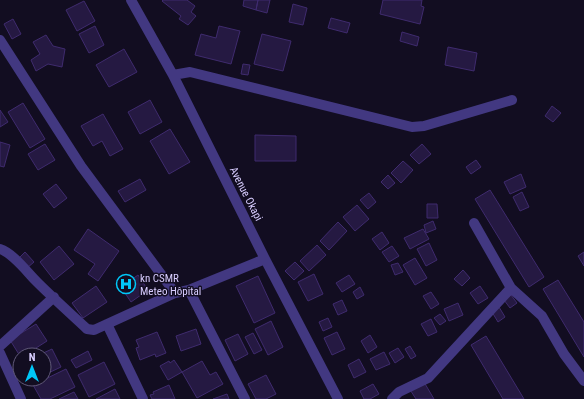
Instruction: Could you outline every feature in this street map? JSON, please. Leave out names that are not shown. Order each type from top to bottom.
[{"type":"street","name":"Avenue Okapi","points":[[131,0],[173,75],[265,259],[338,399]]},
{"type":"street","points":[[0,40],[81,166],[175,293]]},
{"type":"street","points":[[173,75],[190,72],[412,127],[424,126],[512,100]]},
{"type":"street","points":[[474,223],[511,288],[542,316],[564,354],[584,381]]},
{"type":"street","points":[[0,249],[11,255],[86,329],[94,330],[175,293],[189,290],[265,259]]},
{"type":"street","points":[[392,399],[399,392],[428,378],[511,288]]},
{"type":"street","points":[[189,290],[245,399]]},
{"type":"street","points":[[0,346],[54,297]]},
{"type":"street","points":[[107,324],[143,399]]},
{"type":"street","points":[[0,353],[21,399]]},
{"type":"building","points":[[187,0],[195,6],[191,12],[196,16],[188,25],[179,19],[181,16],[162,1]]},
{"type":"building","points":[[244,0],[258,0],[256,10],[243,6]]},
{"type":"building","points":[[258,0],[270,0],[267,13],[256,10]]},
{"type":"building","points":[[383,0],[422,0],[421,6],[424,7],[420,24],[380,14]]},
{"type":"building","points":[[84,1],[95,21],[77,31],[66,10]]},
{"type":"building","points":[[293,4],[307,8],[303,25],[289,22]]},
{"type":"building","points":[[331,18],[350,23],[347,33],[328,28]]},
{"type":"building","points":[[13,19],[21,34],[12,39],[4,24]]},
{"type":"building","points":[[95,26],[104,45],[89,53],[79,34]]},
{"type":"building","points":[[219,26],[240,31],[231,64],[195,55],[201,34],[216,38]]},
{"type":"building","points":[[402,32],[419,37],[417,46],[400,41]]},
{"type":"building","points":[[262,34],[291,41],[283,71],[254,64]]},
{"type":"building","points":[[46,35],[53,46],[65,49],[62,67],[48,64],[36,71],[31,60],[40,54],[33,42]]},
{"type":"building","points":[[448,47],[477,53],[474,71],[445,65]]},
{"type":"building","points":[[124,49],[137,72],[109,87],[96,65]]},
{"type":"building","points":[[243,64],[250,65],[248,75],[241,74]]},
{"type":"building","points":[[150,100],[162,122],[140,134],[128,112]]},
{"type":"building","points":[[23,103],[45,139],[30,148],[8,112]]},
{"type":"building","points":[[552,106],[561,113],[553,122],[545,116]]},
{"type":"building","points":[[0,110],[8,122],[0,127]]},
{"type":"building","points":[[103,114],[123,149],[110,156],[102,141],[93,146],[81,126]]},
{"type":"building","points":[[170,129],[190,162],[169,174],[150,141]]},
{"type":"building","points":[[255,135],[296,136],[296,161],[255,161]]},
{"type":"building","points":[[0,142],[10,145],[4,167],[0,166]]},
{"type":"building","points":[[45,144],[55,160],[38,170],[28,154]]},
{"type":"building","points":[[422,144],[431,154],[419,164],[410,155]]},
{"type":"building","points":[[476,160],[481,167],[471,174],[466,167]]},
{"type":"building","points":[[403,161],[413,170],[401,183],[391,173]]},
{"type":"building","points":[[521,174],[526,187],[510,194],[504,182]]},
{"type":"building","points":[[388,175],[395,183],[388,189],[381,182]]},
{"type":"building","points":[[140,179],[146,190],[125,202],[118,191]]},
{"type":"building","points":[[56,184],[67,198],[54,208],[43,194]]},
{"type":"building","points":[[490,190],[544,277],[529,287],[475,199]]},
{"type":"building","points":[[522,192],[529,207],[520,211],[513,197]]},
{"type":"building","points":[[369,193],[376,202],[368,209],[360,200]]},
{"type":"building","points":[[427,204],[437,204],[438,218],[427,218]]},
{"type":"building","points":[[357,205],[369,219],[355,231],[343,217]]},
{"type":"building","points":[[433,221],[436,229],[426,233],[424,225]]},
{"type":"building","points":[[338,222],[347,231],[329,250],[320,241]]},
{"type":"building","points":[[88,229],[119,251],[98,281],[88,274],[95,264],[74,250]]},
{"type":"building","points":[[423,229],[429,239],[410,249],[404,238]]},
{"type":"building","points":[[382,232],[389,243],[380,250],[372,239]]},
{"type":"building","points":[[429,243],[437,260],[426,266],[417,249]]},
{"type":"building","points":[[317,245],[326,255],[309,271],[300,261]]},
{"type":"building","points":[[59,246],[74,264],[54,280],[40,262]]},
{"type":"building","points":[[392,246],[399,256],[389,262],[382,252]]},
{"type":"building","points":[[25,252],[34,262],[27,268],[19,258]]},
{"type":"building","points":[[584,252],[584,266],[578,256]]},
{"type":"building","points":[[415,258],[427,278],[415,285],[403,265]]},
{"type":"building","points":[[295,262],[304,271],[294,280],[285,271]]},
{"type":"building","points":[[398,263],[403,272],[395,275],[391,265]]},
{"type":"building","points":[[463,270],[470,278],[462,286],[454,279]]},
{"type":"building","points":[[314,274],[323,294],[308,301],[298,282]]},
{"type":"building","points":[[138,275],[148,290],[131,302],[121,287]]},
{"type":"building","points":[[349,275],[355,284],[342,292],[336,283]]},
{"type":"building","points":[[258,276],[275,313],[254,323],[236,286]]},
{"type":"building","points":[[558,280],[584,322],[584,357],[543,289]]},
{"type":"building","points":[[96,286],[107,302],[83,318],[72,303]]},
{"type":"building","points":[[480,286],[488,298],[478,304],[470,293]]},
{"type":"building","points":[[360,287],[364,295],[357,299],[353,292]]},
{"type":"building","points":[[431,292],[439,304],[431,309],[423,296]]},
{"type":"building","points":[[511,295],[517,303],[510,308],[504,300]]},
{"type":"building","points":[[342,300],[347,311],[338,315],[333,304]]},
{"type":"building","points":[[458,303],[463,315],[449,321],[444,309]]},
{"type":"building","points":[[499,307],[505,317],[498,322],[492,312]]},
{"type":"building","points":[[440,314],[446,321],[440,325],[434,318]]},
{"type":"building","points":[[328,318],[332,327],[323,331],[319,322]]},
{"type":"building","points":[[431,319],[437,332],[428,336],[421,324]]},
{"type":"building","points":[[271,321],[283,347],[268,355],[255,329]]},
{"type":"building","points":[[36,324],[47,341],[38,347],[14,347],[10,340]]},
{"type":"building","points":[[196,329],[201,344],[181,351],[176,336]]},
{"type":"building","points":[[157,332],[166,353],[156,357],[155,354],[140,360],[136,348],[139,347],[136,340]]},
{"type":"building","points":[[337,332],[345,349],[332,355],[324,338]]},
{"type":"building","points":[[253,333],[262,350],[254,354],[245,337]]},
{"type":"building","points":[[238,334],[248,354],[235,361],[225,340]]},
{"type":"building","points":[[370,335],[377,347],[368,353],[361,341]]},
{"type":"building","points":[[486,336],[524,399],[503,399],[471,345]]},
{"type":"building","points":[[410,346],[416,356],[411,359],[405,349]]},
{"type":"building","points":[[398,348],[404,357],[395,363],[389,353]]},
{"type":"building","points":[[52,349],[61,367],[52,371]]},
{"type":"building","points":[[88,351],[92,360],[76,368],[71,360]]},
{"type":"building","points":[[384,352],[390,364],[376,370],[370,359]]},
{"type":"building","points":[[359,359],[366,372],[354,378],[348,365]]},
{"type":"building","points":[[174,360],[182,372],[168,380],[160,366]]},
{"type":"building","points":[[202,361],[210,375],[216,372],[223,384],[197,398],[182,372]]},
{"type":"building","points":[[104,362],[115,384],[89,397],[78,375]]},
{"type":"building","points":[[66,369],[75,387],[50,399],[41,399],[34,387],[52,387],[52,376]]},
{"type":"building","points":[[266,375],[276,394],[266,399],[256,399],[248,384]]},
{"type":"building","points":[[421,377],[434,399],[416,399],[407,385]]},
{"type":"building","points":[[373,384],[379,394],[370,399],[364,399],[360,391]]},
{"type":"building","points":[[169,385],[175,399],[152,399],[150,395],[154,394],[153,392]]},
{"type":"building","points":[[115,389],[120,399],[96,399]]},
{"type":"building","points":[[74,392],[78,399],[59,399]]},
{"type":"building","points":[[227,394],[229,399],[213,399]]},
{"type":"place","name":"kn CSMR Meteo Hôpital","points":[[126,284]]}]
